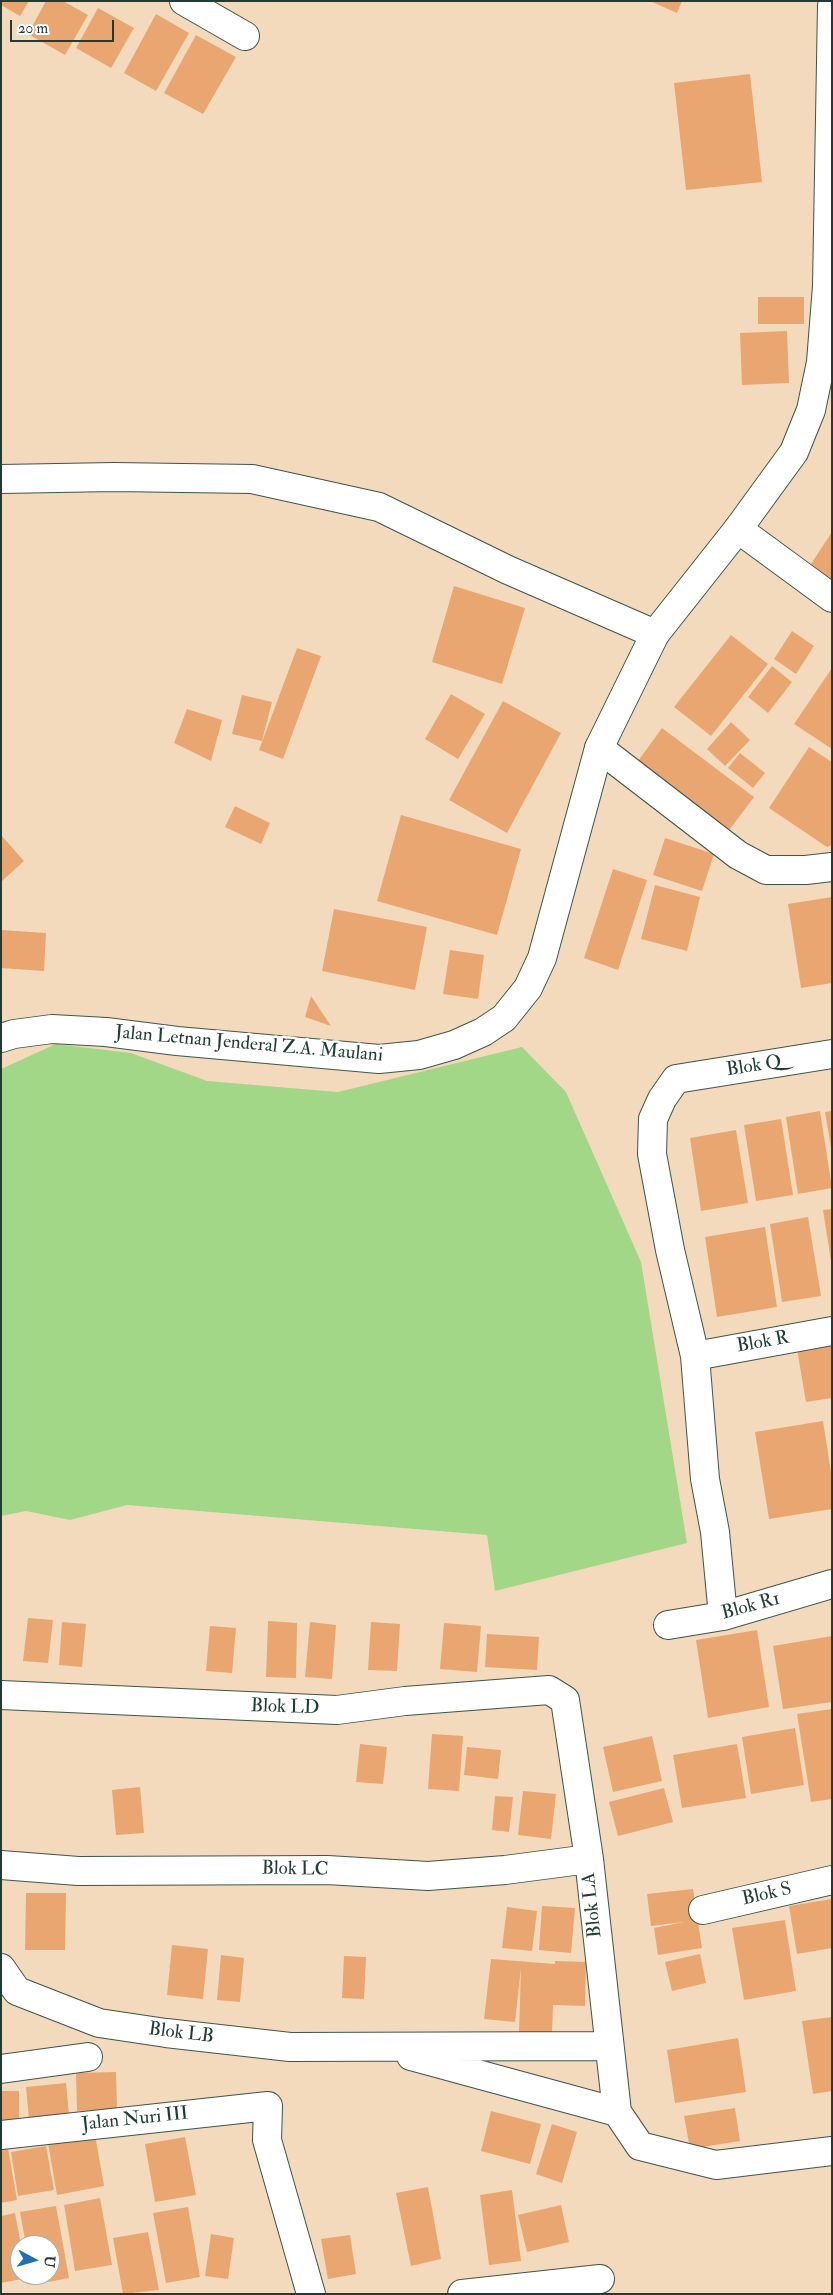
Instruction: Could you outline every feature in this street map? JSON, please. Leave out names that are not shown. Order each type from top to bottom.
[{"type":"street","points":[[184,1],[245,36]]},
{"type":"street","name":"Jalan Letnan Jenderal Z.A. Maulani","points":[[1,1038],[14,1034],[52,1029],[88,1031],[379,1059],[419,1055],[454,1045],[483,1032],[504,1018],[528,988],[542,958],[599,748],[655,634],[738,529],[794,452],[811,410],[822,362],[827,286],[832,6]]},
{"type":"street","points":[[1,479],[114,476],[252,479],[379,507],[508,570],[655,634]]},
{"type":"street","points":[[738,529],[832,598]]},
{"type":"street","points":[[599,748],[738,855],[766,870],[806,870],[832,867]]},
{"type":"street","name":"Blok Q","points":[[695,1356],[670,1250],[652,1154],[653,1119],[662,1099],[676,1080],[832,1054]]},
{"type":"street","name":"Blok R","points":[[695,1356],[832,1331]]},
{"type":"street","points":[[695,1356],[705,1479],[715,1532],[723,1616]]},
{"type":"street","name":"Blok R1","points":[[668,1625],[723,1616],[832,1584]]},
{"type":"street","name":"Blok LD","points":[[1,1695],[187,1705],[337,1710],[405,1701],[549,1690],[565,1700]]},
{"type":"street","name":"Blok LA","points":[[565,1700],[589,1859],[618,2112]]},
{"type":"street","name":"Blok LC","points":[[1,1864],[78,1871],[327,1870],[428,1876],[505,1870],[589,1859]]},
{"type":"street","name":"Blok S","points":[[703,1910],[832,1880]]},
{"type":"street","name":"Blok LB","points":[[1,1968],[17,1991],[99,2023],[290,2047],[609,2046]]},
{"type":"street","name":"Blok LB","points":[[378,2047],[618,2112]]},
{"type":"street","points":[[1,2070],[88,2057]]},
{"type":"street","name":"Jalan Nuri III","points":[[1,2135],[268,2106],[266,2140],[311,2294]]},
{"type":"street","points":[[618,2112],[640,2146],[716,2165],[832,2151]]},
{"type":"street","points":[[462,2294],[600,2279]]},
{"type":"green space","points":[[56,1044],[131,1053],[207,1081],[338,1092],[522,1047],[566,1092],[641,1262],[687,1543],[495,1591],[487,1535],[127,1505],[70,1520],[26,1511],[1,1516],[1,1069]]},
{"type":"building","points":[[1,1],[29,1],[20,16],[1,5]]},
{"type":"building","points":[[46,1],[63,1],[88,15],[65,55],[28,34]]},
{"type":"building","points":[[650,1],[682,1],[677,13]]},
{"type":"building","points":[[98,8],[134,28],[111,68],[76,48]]},
{"type":"building","points":[[156,14],[189,33],[156,91],[124,73]]},
{"type":"building","points":[[196,35],[236,57],[203,114],[164,93]]},
{"type":"building","points":[[750,74],[762,182],[686,190],[674,83]]},
{"type":"building","points":[[758,297],[804,297],[804,324],[758,324]]},
{"type":"building","points":[[787,331],[789,383],[742,385],[740,333]]},
{"type":"building","points":[[832,532],[832,591],[805,573]]},
{"type":"building","points":[[454,586],[525,608],[502,684],[432,662]]},
{"type":"building","points":[[792,631],[814,646],[796,674],[774,659]]},
{"type":"building","points":[[731,635],[768,664],[711,736],[674,707]]},
{"type":"building","points":[[297,648],[321,656],[283,759],[259,750]]},
{"type":"building","points":[[772,666],[792,682],[768,713],[748,697]]},
{"type":"building","points":[[832,668],[832,749],[794,724]]},
{"type":"building","points":[[451,694],[485,714],[458,759],[425,739]]},
{"type":"building","points":[[242,695],[272,702],[262,741],[232,734]]},
{"type":"building","points":[[503,701],[561,733],[507,833],[449,800]]},
{"type":"building","points":[[187,709],[222,720],[211,761],[174,743]]},
{"type":"building","points":[[731,722],[750,740],[725,766],[707,749]]},
{"type":"building","points":[[662,728],[754,797],[724,837],[633,768]]},
{"type":"building","points":[[809,747],[832,762],[832,845],[827,847],[769,808]]},
{"type":"building","points":[[740,753],[765,773],[753,788],[728,768]]},
{"type":"building","points":[[235,806],[270,823],[261,844],[225,827]]},
{"type":"building","points":[[401,815],[521,849],[497,935],[377,901]]},
{"type":"building","points":[[1,835],[24,861],[1,882]]},
{"type":"building","points":[[665,838],[714,854],[702,891],[653,875]]},
{"type":"building","points":[[613,869],[647,880],[618,970],[584,958]]},
{"type":"building","points":[[655,885],[700,897],[687,951],[641,939]]},
{"type":"building","points":[[832,897],[832,983],[801,988],[788,904]]},
{"type":"building","points":[[334,909],[427,927],[415,990],[322,971]]},
{"type":"building","points":[[1,930],[46,933],[44,971],[1,968]]},
{"type":"building","points":[[450,950],[484,955],[478,999],[443,994]]},
{"type":"building","points":[[311,996],[331,1026],[305,1017]]},
{"type":"building","points":[[820,1111],[832,1188],[798,1194],[786,1117]]},
{"type":"building","points":[[832,1111],[832,1148],[831,1148],[825,1112]]},
{"type":"building","points":[[781,1119],[793,1195],[756,1201],[744,1125]]},
{"type":"building","points":[[736,1130],[748,1203],[701,1211],[690,1138]]},
{"type":"building","points":[[832,1209],[832,1261],[831,1261],[823,1210]]},
{"type":"building","points":[[808,1217],[821,1296],[782,1302],[770,1224]]},
{"type":"building","points":[[765,1227],[777,1307],[717,1317],[705,1237]]},
{"type":"building","points":[[832,1337],[832,1398],[806,1402],[796,1343]]},
{"type":"building","points":[[823,1421],[832,1479],[832,1509],[769,1519],[755,1432]]},
{"type":"building","points":[[28,1618],[53,1620],[48,1663],[23,1661]]},
{"type":"building","points":[[268,1621],[297,1623],[296,1678],[266,1677]]},
{"type":"building","points":[[62,1622],[86,1624],[82,1667],[59,1665]]},
{"type":"building","points":[[310,1622],[336,1625],[332,1679],[305,1677]]},
{"type":"building","points":[[371,1622],[400,1624],[397,1671],[368,1670]]},
{"type":"building","points":[[444,1623],[481,1626],[477,1672],[440,1669]]},
{"type":"building","points":[[210,1626],[236,1628],[232,1673],[206,1671]]},
{"type":"building","points":[[757,1630],[769,1707],[708,1718],[696,1640]]},
{"type":"building","points":[[487,1634],[539,1637],[537,1670],[485,1667]]},
{"type":"building","points":[[832,1636],[832,1702],[783,1709],[773,1646]]},
{"type":"building","points":[[832,1709],[832,1799],[811,1802],[797,1714]]},
{"type":"building","points":[[795,1728],[804,1785],[751,1794],[742,1737]]},
{"type":"building","points":[[432,1734],[463,1736],[459,1791],[428,1789]]},
{"type":"building","points":[[652,1736],[662,1781],[613,1792],[603,1747]]},
{"type":"building","points":[[360,1744],[387,1747],[383,1784],[356,1782]]},
{"type":"building","points":[[737,1744],[746,1798],[682,1808],[673,1755]]},
{"type":"building","points":[[467,1747],[501,1750],[498,1779],[464,1775]]},
{"type":"building","points":[[140,1787],[144,1833],[116,1835],[112,1790]]},
{"type":"building","points":[[664,1788],[673,1822],[618,1836],[609,1802]]},
{"type":"building","points":[[523,1791],[556,1794],[551,1839],[518,1835]]},
{"type":"building","points":[[495,1796],[513,1797],[509,1832],[492,1830]]},
{"type":"building","points":[[693,1889],[702,1948],[658,1955],[654,1928],[684,1922],[651,1926],[647,1894]]},
{"type":"building","points":[[26,1893],[66,1893],[65,1950],[25,1950]]},
{"type":"building","points":[[832,1899],[832,1948],[797,1954],[789,1906]]},
{"type":"building","points":[[542,1906],[575,1908],[571,1953],[539,1950]]},
{"type":"building","points":[[507,1907],[537,1911],[532,1951],[502,1948]]},
{"type":"building","points":[[785,1920],[796,1991],[744,2000],[732,1928]]},
{"type":"building","points":[[172,1945],[208,1949],[203,1999],[167,1995]]},
{"type":"building","points":[[700,1954],[706,1983],[672,1991],[665,1962]]},
{"type":"building","points":[[221,1955],[244,1958],[240,2002],[217,2000]]},
{"type":"building","points":[[344,1956],[366,1957],[364,1999],[342,1998]]},
{"type":"building","points":[[491,1959],[555,1964],[555,1961],[586,1962],[585,2006],[553,2005],[552,2033],[519,2032],[521,1968],[515,2022],[484,2019]]},
{"type":"building","points":[[832,2017],[832,2091],[813,2094],[802,2021]]},
{"type":"building","points":[[738,2038],[746,2092],[675,2103],[667,2050]]},
{"type":"building","points":[[116,2072],[117,2109],[77,2111],[76,2073]]},
{"type":"building","points":[[66,2083],[69,2115],[29,2119],[26,2087]]},
{"type":"building","points":[[1,2091],[19,2091],[19,2125],[1,2124]]},
{"type":"building","points":[[735,2108],[740,2141],[690,2149],[684,2116]]},
{"type":"building","points":[[491,2111],[541,2124],[530,2164],[481,2151]]},
{"type":"building","points":[[552,2124],[577,2132],[562,2183],[536,2174]]},
{"type":"building","points":[[94,2129],[104,2186],[57,2195],[47,2137]]},
{"type":"building","points":[[6,2137],[17,2200],[1,2203],[1,2138]]},
{"type":"building","points":[[185,2137],[196,2195],[155,2202],[145,2144]]},
{"type":"building","points":[[46,2146],[54,2190],[18,2196],[11,2152]]},
{"type":"building","points":[[428,2187],[441,2259],[411,2266],[396,2193]]},
{"type":"building","points":[[512,2190],[521,2261],[489,2265],[480,2195]]},
{"type":"building","points":[[100,2198],[112,2265],[75,2271],[64,2205]]},
{"type":"building","points":[[561,2205],[569,2242],[527,2252],[518,2215]]},
{"type":"building","points":[[56,2206],[69,2278],[60,2280],[60,2235],[24,2235],[20,2212]]},
{"type":"building","points":[[188,2207],[200,2277],[166,2283],[153,2213]]},
{"type":"building","points":[[15,2213],[19,2235],[10,2235],[10,2281],[1,2283],[1,2216]]},
{"type":"building","points":[[148,2232],[159,2290],[123,2294],[113,2238]]},
{"type":"building","points":[[211,2234],[234,2238],[228,2279],[205,2276]]},
{"type":"building","points":[[350,2235],[356,2274],[328,2279],[321,2239]]}]
